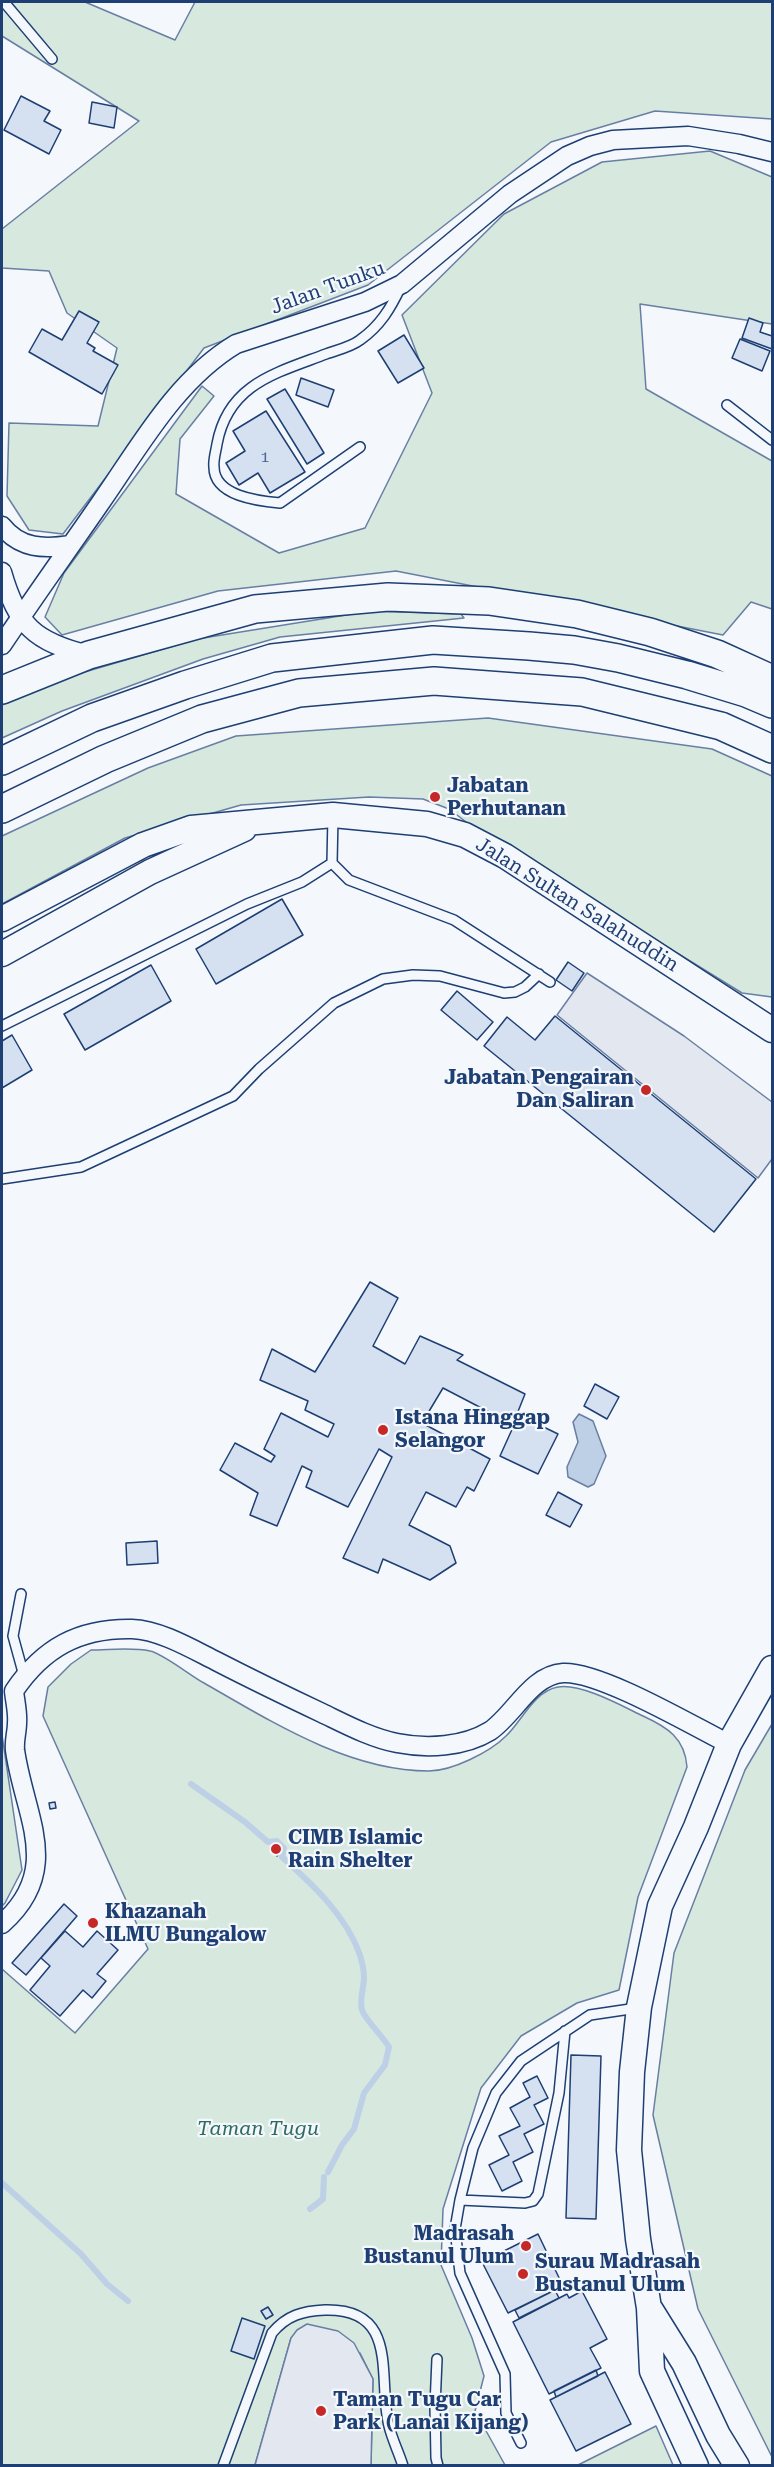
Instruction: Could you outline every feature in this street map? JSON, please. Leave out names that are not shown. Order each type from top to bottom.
[{"type":"main road","points":[[2,690],[89,655],[255,609],[388,597],[489,601],[577,614],[650,632],[717,654],[772,679]]},
{"type":"main road","points":[[2,761],[92,718],[185,685],[272,658],[433,640],[529,646],[607,656],[687,675],[746,693],[772,704]]},
{"type":"main road","points":[[2,809],[105,759],[202,719],[299,693],[434,681],[582,692],[721,726],[772,749]]},
{"type":"street","name":"Jalan Tunku","points":[[2,645],[166,410],[209,362],[236,344],[365,302],[402,284],[510,194],[567,156],[590,146],[613,140],[688,136],[772,152]]},
{"type":"street","points":[[2,526],[15,538],[37,548],[49,549],[71,545]]},
{"type":"street","points":[[2,572],[20,618],[48,642],[64,649],[89,655]]},
{"type":"street","name":"Jalan Sultan Salahuddin","points":[[2,918],[143,845],[191,828],[333,815],[427,824],[472,838],[505,855],[766,1022]]},
{"type":"street","name":"Jalan Sultan Salahuddin","points":[[2,954],[150,872],[260,822]]},
{"type":"street","points":[[2,1924],[28,1893],[34,1878],[38,1854],[35,1827],[27,1805],[14,1735],[17,1723],[14,1691],[24,1676],[53,1648],[88,1634],[133,1629],[173,1639],[351,1727],[397,1743],[436,1747],[469,1740],[490,1730],[543,1679],[563,1673],[596,1679],[729,1744]]},
{"type":"street","points":[[696,2466],[652,2371],[649,2308],[638,2239],[629,2150],[632,2072],[639,2007],[660,1906],[696,1827],[729,1744],[772,1668]]},
{"type":"street","points":[[649,2308],[684,2363],[718,2435],[737,2466]]},
{"type":"lane","points":[[4,2],[52,59]]},
{"type":"lane","points":[[360,447],[280,503],[239,495],[218,482],[213,468],[224,417],[238,397],[266,377],[358,342],[374,330],[390,309],[402,284]]},
{"type":"lane","points":[[727,405],[772,440]]},
{"type":"lane","points":[[333,815],[332,863],[349,880],[454,920],[550,982]]},
{"type":"lane","points":[[2,1026],[247,904],[302,882],[332,863]]},
{"type":"lane","points":[[2,1179],[81,1167],[233,1096],[259,1069],[334,1003],[383,979],[413,975],[440,976],[504,993],[515,992],[525,987],[538,974]]},
{"type":"lane","points":[[21,1594],[13,1636],[24,1676]]},
{"type":"lane","points":[[521,2443],[506,2413],[505,2374],[460,2273],[455,2229],[473,2148],[495,2093],[521,2061],[590,2015],[639,2007]]},
{"type":"lane","points":[[460,2200],[525,2203],[532,2201],[538,2194],[559,2093],[565,2031]]},
{"type":"lane","points":[[223,2466],[272,2333],[281,2322],[296,2314],[340,2310],[356,2314],[372,2328],[381,2342],[388,2426],[403,2466]]},
{"type":"lane","points":[[437,2359],[435,2406],[438,2466]]},
{"type":"green space","points":[[2,2],[85,2],[175,40],[195,2],[772,2],[772,119],[655,111],[551,142],[368,285],[204,348],[63,534],[29,530],[7,496],[9,423],[98,426],[117,348],[67,313],[49,271],[2,268],[2,229],[139,121],[2,36]]},
{"type":"green space","points":[[710,151],[772,177],[772,324],[640,304],[646,389],[772,461],[772,609],[751,602],[723,635],[396,571],[218,591],[62,635],[45,617],[64,573],[202,386],[214,396],[180,439],[176,494],[279,553],[365,528],[432,393],[402,315],[504,214],[602,162]]},
{"type":"green space","points":[[371,611],[461,614],[464,618],[280,637],[203,659],[62,711],[2,738],[2,705],[54,681],[197,639]]},
{"type":"green space","points":[[488,718],[712,749],[772,776],[772,997],[742,993],[474,828],[449,809],[423,799],[369,797],[241,805],[125,838],[2,904],[2,836],[148,768],[236,736]]},
{"type":"green space","name":"Taman Tugu","points":[[91,1650],[150,1651],[312,1742],[370,1763],[399,1769],[438,1770],[481,1754],[512,1730],[535,1700],[558,1687],[578,1688],[613,1701],[652,1720],[667,1729],[683,1748],[687,1767],[638,1897],[619,1990],[577,2003],[521,2036],[481,2088],[443,2209],[441,2265],[472,2338],[484,2376],[475,2411],[505,2465],[371,2465],[373,2379],[360,2353],[291,2338],[255,2465],[2,2465],[2,1969],[75,2033],[148,1949],[43,1716],[48,1687],[71,1664]]},
{"type":"green space","points":[[772,1724],[772,2457],[698,2309],[653,2115],[674,1953],[745,1770]]},
{"type":"green space","points":[[2,1735],[22,1870],[2,1906]]},
{"type":"green space","points":[[656,2426],[673,2465],[578,2465]]},
{"type":"shaded area","points":[[587,973],[684,1036],[772,1102],[772,1159],[758,1178],[557,1015]]},
{"type":"shaded area","name":"Taman Tugu Car Park (Lanai Kijang)","points":[[307,2324],[338,2331],[354,2343],[373,2379],[371,2465],[255,2465],[291,2338],[297,2330]]},
{"type":"water","points":[[579,1414],[593,1421],[606,1456],[594,1484],[588,1487],[568,1477],[567,1467],[578,1442],[573,1422]]},
{"type":"building","points":[[21,96],[50,111],[44,121],[61,130],[49,154],[4,130]]},
{"type":"building","points":[[92,102],[117,107],[114,128],[89,123]]},
{"type":"building","points":[[79,311],[99,322],[87,343],[95,348],[93,351],[118,365],[102,394],[29,352],[42,329],[62,340]]},
{"type":"building","points":[[749,318],[763,323],[760,332],[772,336],[772,349],[742,338]]},
{"type":"building","points":[[404,335],[424,368],[398,383],[378,351]]},
{"type":"building","points":[[740,339],[770,351],[762,371],[732,358]]},
{"type":"building","points":[[301,378],[334,390],[328,407],[296,395]]},
{"type":"building","points":[[285,389],[324,453],[307,464],[267,399]]},
{"type":"building","points":[[266,411],[305,472],[270,493],[258,473],[239,485],[226,463],[245,451],[233,431]]},
{"type":"building","points":[[282,899],[303,935],[216,984],[196,949]]},
{"type":"building","points":[[568,962],[584,973],[572,991],[556,980]]},
{"type":"building","points":[[151,965],[171,1001],[85,1050],[64,1014]]},
{"type":"building","points":[[457,991],[493,1022],[477,1040],[441,1010]]},
{"type":"building","points":[[555,1016],[756,1179],[714,1232],[484,1046],[507,1017],[535,1040]]},
{"type":"building","points":[[12,1035],[32,1070],[2,1088],[2,1041]]},
{"type":"building","name":"Istana Hinggap Selangor","points":[[370,1282],[398,1298],[373,1346],[405,1364],[420,1336],[463,1355],[457,1360],[525,1394],[517,1414],[558,1434],[538,1474],[500,1456],[514,1425],[443,1388],[422,1423],[490,1459],[474,1491],[467,1487],[456,1507],[426,1492],[409,1525],[450,1546],[456,1563],[430,1580],[383,1559],[378,1573],[343,1558],[392,1457],[379,1449],[348,1507],[306,1487],[312,1471],[302,1466],[277,1526],[250,1515],[258,1493],[220,1470],[235,1443],[271,1462],[275,1456],[264,1449],[281,1413],[328,1437],[334,1424],[305,1410],[308,1401],[260,1380],[272,1349],[315,1372]]},
{"type":"building","points":[[595,1384],[619,1397],[607,1419],[584,1406]]},
{"type":"building","points":[[558,1492],[582,1505],[570,1527],[546,1515]]},
{"type":"building","points":[[157,1541],[158,1563],[127,1565],[126,1543]]},
{"type":"building","points":[[55,1802],[56,1808],[50,1809],[49,1803]]},
{"type":"building","name":"CIMB Islamic Rain Shelter","points":[[276,1843],[282,1849],[277,1856],[270,1849]]},
{"type":"building","points":[[64,1904],[77,1916],[26,1975],[12,1963]]},
{"type":"building","name":"Khazanah ILMU Bungalow","points":[[65,1931],[83,1947],[97,1931],[118,1950],[97,1974],[106,1981],[92,1998],[83,1990],[60,2016],[30,1990],[50,1966],[41,1958]]},
{"type":"building","points":[[571,2055],[601,2056],[596,2219],[566,2218]]},
{"type":"building","points":[[537,2076],[548,2098],[534,2105],[544,2124],[524,2134],[533,2152],[513,2162],[522,2181],[502,2191],[489,2165],[509,2155],[499,2136],[520,2126],[510,2108],[530,2097],[523,2083]]},
{"type":"building","name":"Surau Madrasah Bustanul Ulum","points":[[538,2234],[563,2286],[508,2313],[482,2262]]},
{"type":"building","points":[[555,2290],[559,2298],[519,2318],[515,2310]]},
{"type":"building","points":[[582,2291],[607,2339],[590,2348],[601,2368],[549,2394],[513,2322],[567,2294],[569,2298]]},
{"type":"building","points":[[268,2307],[273,2315],[266,2319],[261,2311]]},
{"type":"building","points":[[242,2318],[265,2326],[254,2359],[231,2351]]},
{"type":"building","points":[[596,2370],[598,2376],[556,2397],[554,2391]]},
{"type":"building","points":[[605,2372],[631,2424],[576,2451],[550,2400]]},
{"type":"waterway","points":[[191,1784],[245,1822],[268,1842],[277,1841],[284,1848],[282,1857],[327,1901],[354,1940],[360,1955],[364,1974],[362,2010],[389,2047],[385,2065],[364,2093],[354,2129],[342,2145],[328,2172]]},
{"type":"waterway","points":[[310,2209],[323,2199],[324,2177]]},
{"type":"waterway","points":[[2,2183],[81,2254],[107,2284],[128,2301]]},
{"type":"place","name":"Jabatan Perhutanan","points":[[435,797]]},
{"type":"place","name":"Jabatan Pengairan Dan Saliran","points":[[646,1090]]},
{"type":"place","name":"Istana Hinggap Selangor","points":[[383,1430]]},
{"type":"place","name":"CIMB Islamic Rain Shelter","points":[[276,1849]]},
{"type":"place","name":"Khazanah ILMU Bungalow","points":[[93,1923]]},
{"type":"place","name":"Madrasah Bustanul Ulum","points":[[526,2246]]},
{"type":"place","name":"Surau Madrasah Bustanul Ulum","points":[[523,2274]]},
{"type":"place","name":"Taman Tugu Car Park (Lanai Kijang)","points":[[321,2411]]}]
